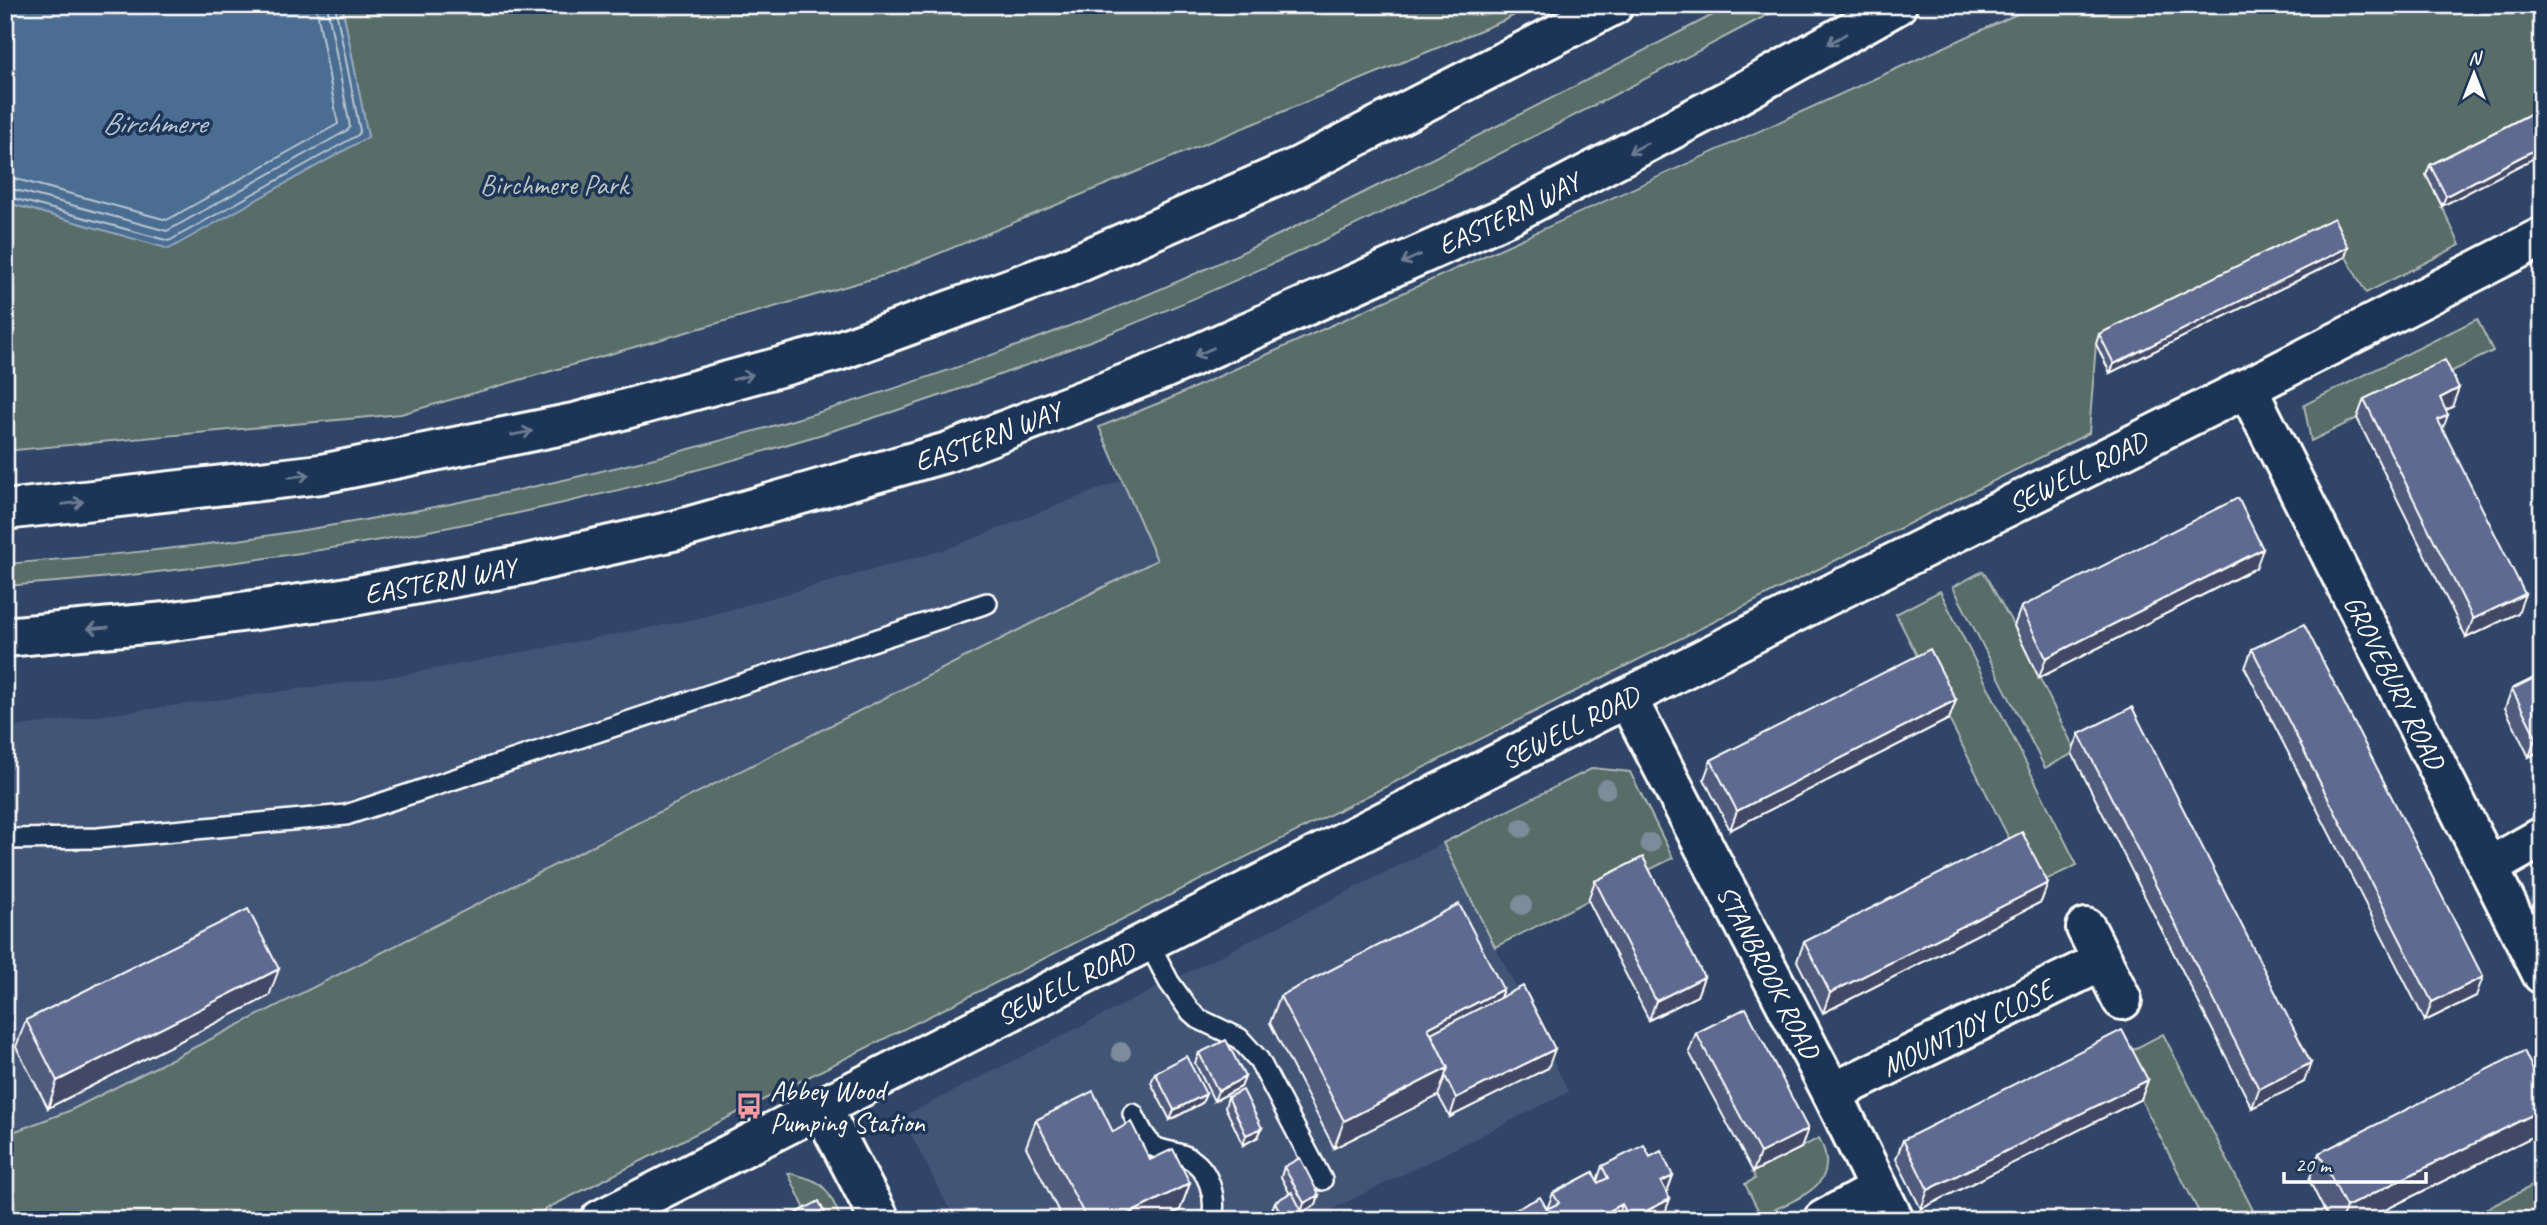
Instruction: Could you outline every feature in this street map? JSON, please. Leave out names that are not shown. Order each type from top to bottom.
[{"type":"street","points":[[5,510],[321,474],[578,422],[838,351],[1066,268],[1298,167],[1614,5]]},
{"type":"street","name":"EASTERN WAY","points":[[5,637],[166,622],[337,598],[522,565],[677,530],[947,452],[1164,369],[1505,217],[1732,98],[1897,5]]},
{"type":"street","name":"SEWELL ROAD","points":[[600,1220],[2542,237]]},
{"type":"street","name":"GROVEBURY ROAD","points":[[2247,388],[2542,974]]},
{"type":"street","name":"STANBROOK ROAD","points":[[1627,698],[1832,1093],[1886,1204],[1823,1220]]},
{"type":"street","points":[[2488,867],[2539,844]]},
{"type":"street","points":[[2086,928],[2122,1000]]},
{"type":"street","name":"MOUNTJOY CLOSE","points":[[1832,1093],[2104,961]]},
{"type":"street","points":[[821,1107],[880,1220]]},
{"type":"lane","points":[[5,839],[98,838],[346,815],[988,603]]},
{"type":"lane","points":[[1148,941],[1169,982],[1189,1010],[1199,1019],[1240,1038],[1259,1060],[1322,1180]]},
{"type":"lane","points":[[1133,1114],[1146,1139],[1155,1147],[1185,1156],[1198,1164],[1212,1189],[1215,1208],[1212,1220]]},
{"type":"shaded area","points":[[1122,480],[1157,560],[69,1111],[5,1135],[5,728],[397,676],[696,619],[944,550]]},
{"type":"shaded area","points":[[1443,843],[1569,1092],[1311,1220],[955,1220],[902,1117]]},
{"type":"green space","name":"Birchmere Park","points":[[342,5],[1533,5],[1505,20],[889,274],[401,414],[5,451],[5,202],[169,248],[368,137]]},
{"type":"green space","points":[[1732,5],[1786,5],[1449,180],[1277,262],[1103,336],[971,385],[837,430],[701,469],[563,503],[425,532],[286,555],[145,573],[5,586],[5,564],[221,542],[360,521],[467,501],[680,451],[890,390],[1095,316],[1203,270],[1468,141]]},
{"type":"green space","points":[[2037,5],[2542,5],[2542,116],[2427,175],[2460,245],[2366,293],[2330,228],[2096,344],[2089,433],[524,1220],[5,1220],[5,1135],[69,1111],[1157,560],[1099,427],[1169,399]]},
{"type":"green space","points":[[2477,319],[2493,351],[2311,441],[2304,405]]},
{"type":"green space","points":[[1983,571],[2014,626],[2076,752],[2045,768],[1953,587]]},
{"type":"green space","points":[[1940,591],[2077,865],[2033,886],[1896,614]]},
{"type":"green space","points":[[1593,768],[1630,772],[1673,858],[1495,947],[1443,843]]},
{"type":"green space","points":[[2163,1034],[2258,1220],[2203,1220],[2119,1057]]},
{"type":"green space","points":[[1819,1138],[1826,1168],[1821,1179],[1813,1189],[1802,1196],[1761,1216],[1745,1184],[1755,1179],[1753,1172]]},
{"type":"green space","points":[[788,1173],[810,1179],[823,1187],[842,1220],[810,1220]]},
{"type":"green space","points":[[2542,1181],[2542,1220],[2464,1220]]},
{"type":"water","name":"Birchmere","points":[[5,5],[342,5],[368,137],[169,249],[5,202]]},
{"type":"building","points":[[2542,108],[2542,146],[2446,196],[2430,165]]},
{"type":"building","points":[[2334,218],[2348,247],[2114,364],[2099,334]]},
{"type":"building","points":[[2445,360],[2459,388],[2440,398],[2448,415],[2438,420],[2525,594],[2473,619],[2364,399]]},
{"type":"building","points":[[2238,498],[2263,549],[2046,658],[2021,607]]},
{"type":"building","points":[[2304,624],[2483,977],[2432,1002],[2252,649]]},
{"type":"building","points":[[1930,649],[1956,700],[1737,811],[1711,760]]},
{"type":"building","points":[[2542,674],[2542,735],[2536,737],[2512,689]]},
{"type":"building","points":[[2132,707],[2311,1063],[2259,1089],[2079,734]]},
{"type":"building","points":[[2022,832],[2048,883],[1830,993],[1804,942]]},
{"type":"building","points":[[1643,857],[1704,977],[1656,1001],[1595,881]]},
{"type":"building","points":[[1459,904],[1503,989],[1428,1028],[1448,1068],[1344,1121],[1280,996]]},
{"type":"building","points":[[248,909],[279,969],[57,1081],[26,1020]]},
{"type":"building","points":[[1523,986],[1555,1049],[1456,1098],[1445,1076],[1448,1068],[1431,1033]]},
{"type":"building","points":[[1746,1008],[1808,1129],[1760,1153],[1696,1033]]},
{"type":"building","points":[[2122,1030],[2148,1080],[1928,1190],[1903,1140]]},
{"type":"building","points":[[1226,1040],[1245,1077],[1218,1091],[1199,1053]]},
{"type":"building","points":[[2524,1051],[2542,1088],[2542,1110],[2346,1207],[2319,1153]]},
{"type":"building","points":[[1186,1056],[1206,1094],[1174,1110],[1155,1073]]},
{"type":"building","points":[[1243,1090],[1262,1128],[1246,1135],[1228,1097]]},
{"type":"building","points":[[1093,1091],[1113,1132],[1131,1122],[1150,1160],[1173,1149],[1190,1183],[1117,1220],[1087,1220],[1036,1120]]},
{"type":"building","points":[[1644,1145],[1650,1157],[1661,1151],[1673,1176],[1661,1182],[1670,1199],[1630,1219],[1622,1204],[1611,1210],[1616,1220],[1500,1220],[1499,1218],[1540,1197],[1547,1209],[1559,1203],[1553,1193],[1593,1172],[1598,1183],[1608,1178],[1602,1166]]},
{"type":"building","points":[[1300,1158],[1319,1195],[1304,1203],[1284,1167]]},
{"type":"building","points":[[1292,1192],[1302,1212],[1284,1220],[1275,1202]]},
{"type":"building","points":[[819,1201],[828,1220],[764,1220],[781,1211],[785,1219]]},
{"type":"building","points":[[2217,1215],[2220,1220],[2207,1220]]},
{"type":"place","name":"Abbey Wood Pumping Station","points":[[749,1106]]}]
